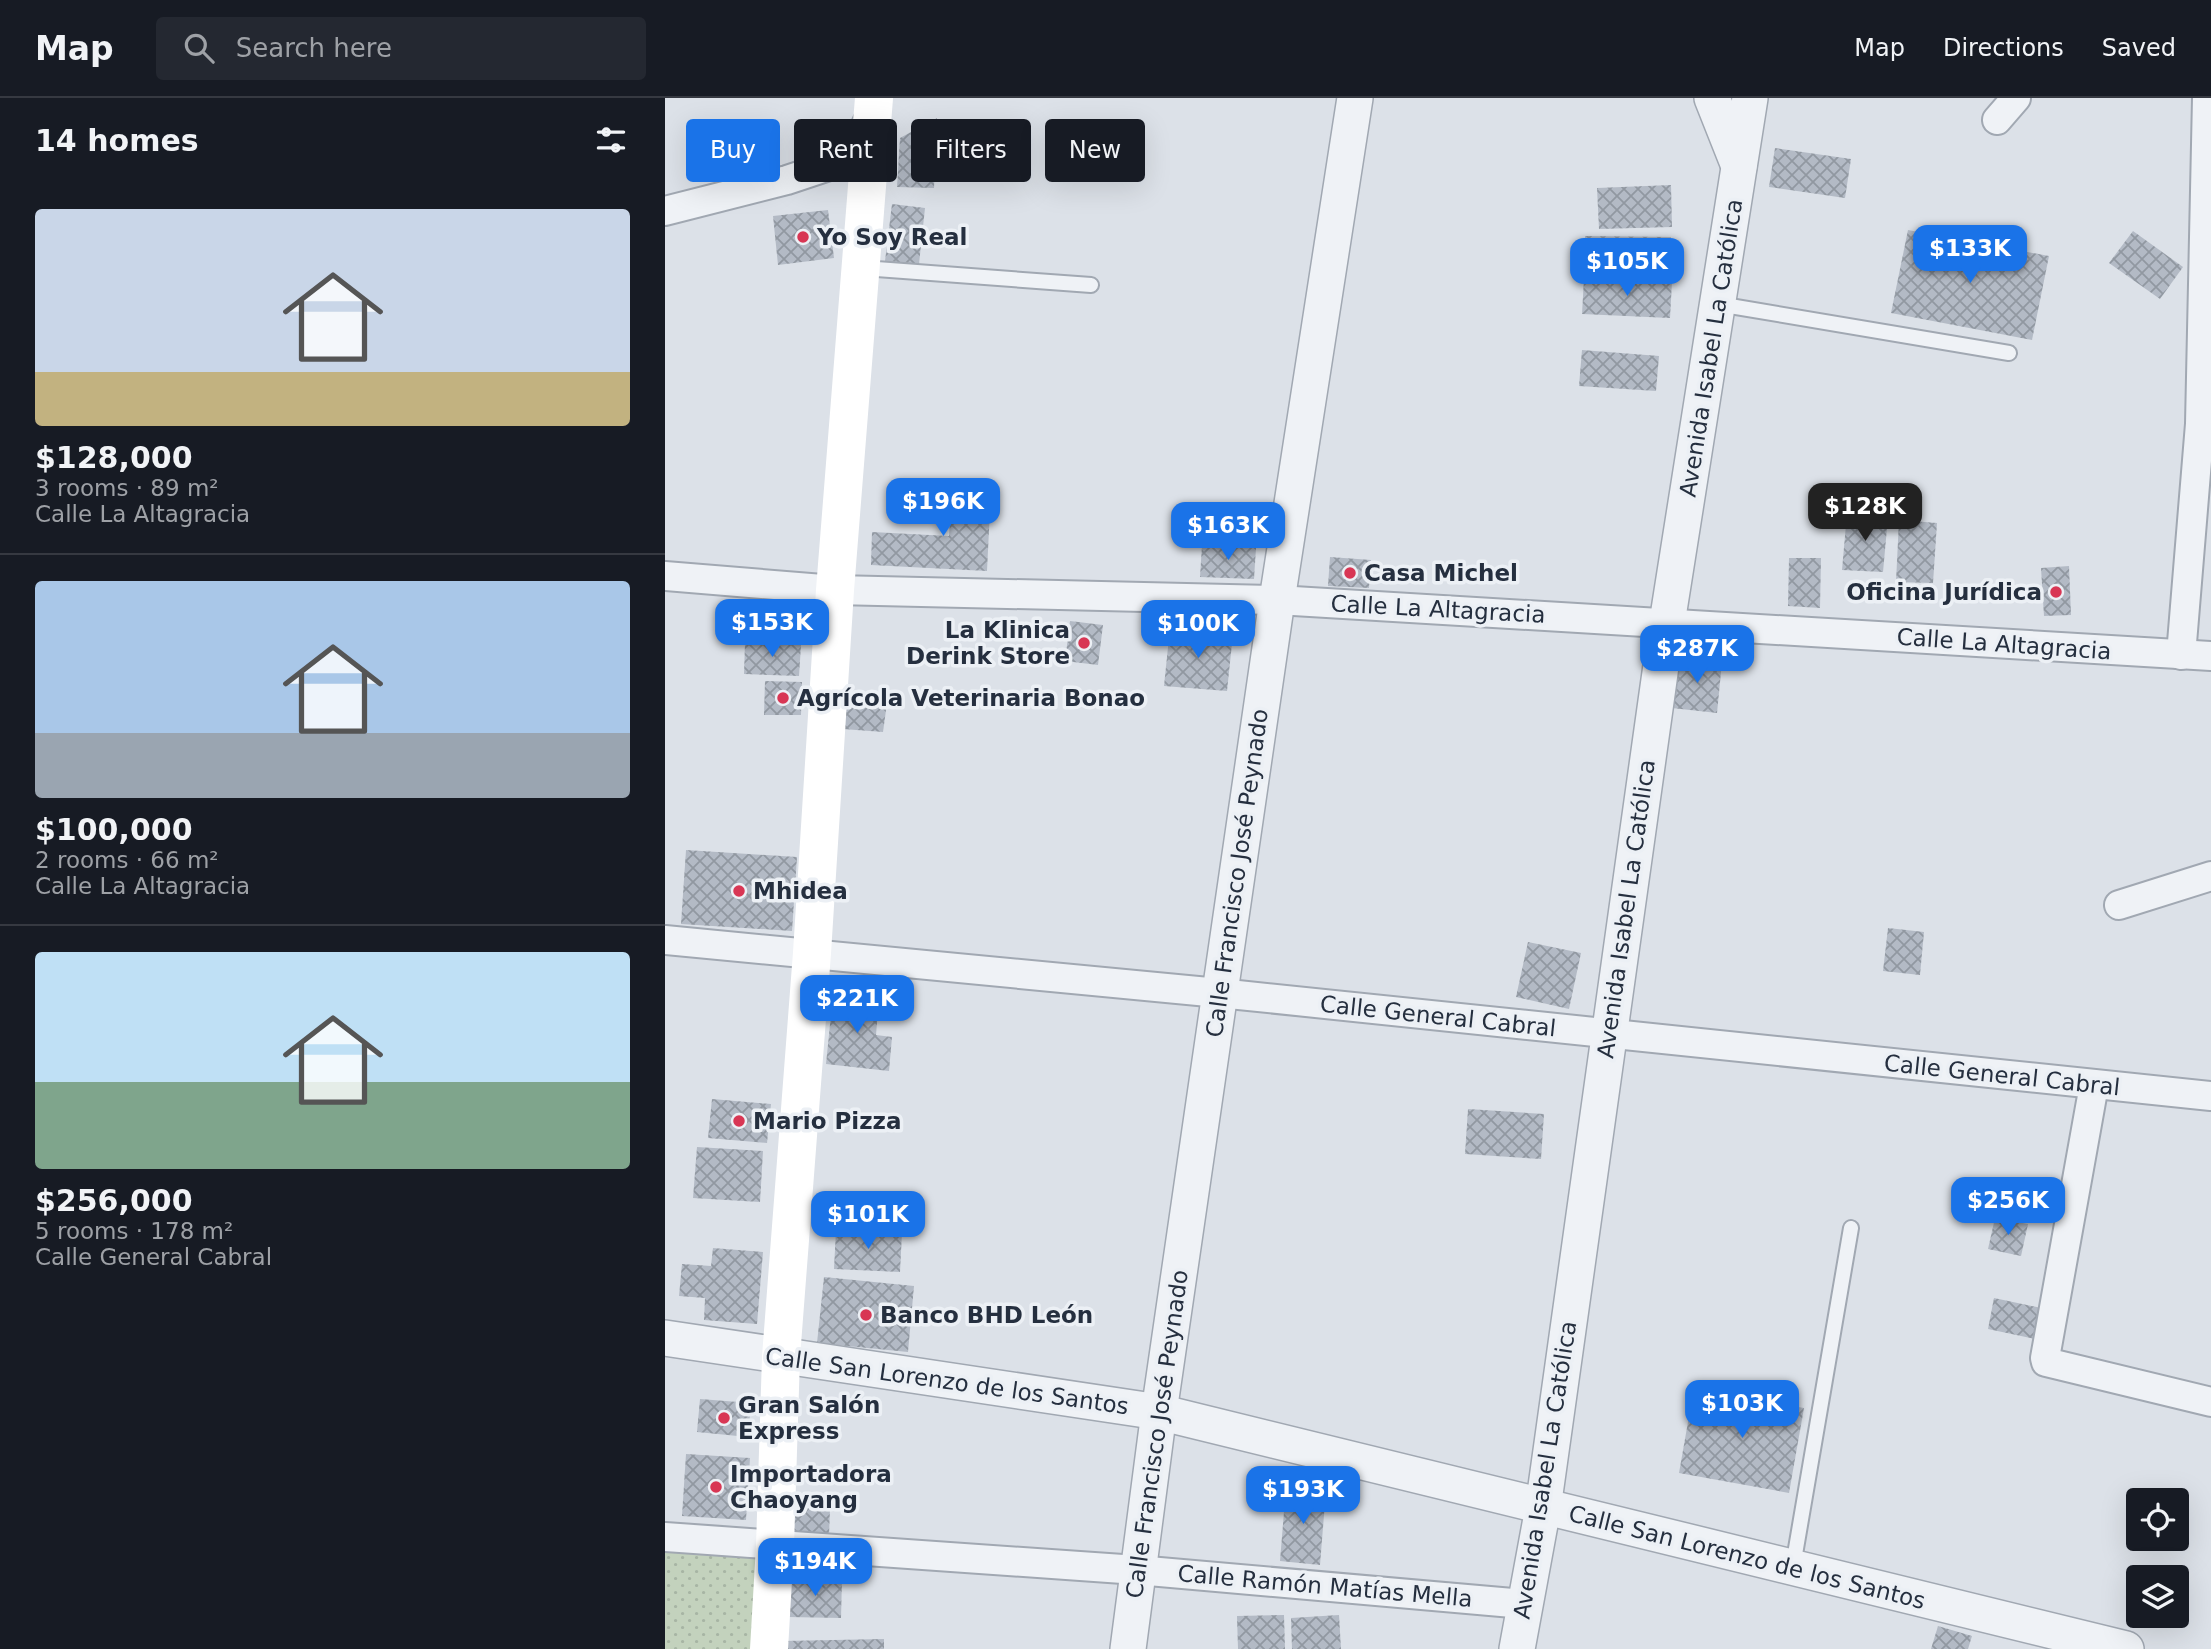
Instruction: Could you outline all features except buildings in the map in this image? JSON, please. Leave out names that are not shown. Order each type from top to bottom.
[{"type":"main road","points":[[769,1649],[781,1357],[812,953],[835,590],[861,268],[879,101]]},
{"type":"street","name":"Calle Francisco José Peynado","points":[[1128,1649],[1219,993],[1355,98]]},
{"type":"street","name":"Avenida Isabel La Católica","points":[[1712,98],[1740,170]]},
{"type":"street","name":"Avenida Isabel La Católica","points":[[1517,1649],[1543,1508],[1667,623],[1750,98]]},
{"type":"street","points":[[1997,120],[2016,98]]},
{"type":"street","points":[[2181,655],[2200,424],[2208,99]]},
{"type":"street","points":[[665,211],[787,180],[844,161],[860,142],[879,101]]},
{"type":"street","name":"Calle La Altagracia","points":[[665,576],[835,590],[1277,600],[2211,656]]},
{"type":"street","points":[[2119,905],[2211,876]]},
{"type":"street","name":"Calle General Cabral","points":[[665,940],[1219,993],[2211,1096]]},
{"type":"street","points":[[2094,1085],[2046,1362],[2211,1402]]},
{"type":"street","name":"Calle San Lorenzo de los Santos","points":[[665,1338],[1159,1412],[2126,1649]]},
{"type":"street","name":"Calle Ramón Matías Mella","points":[[665,1537],[1137,1570],[1524,1604]]},
{"type":"lane","points":[[861,268],[1091,285]]},
{"type":"lane","points":[[1718,304],[2009,353]]},
{"type":"lane","points":[[1793,1566],[1851,1228]]},
{"type":"green space","points":[[665,1543],[771,1549],[765,1649],[665,1649]]},
{"type":"place","name":"Yo Soy Real","points":[[803,237]]},
{"type":"place","name":"Casa Michel","points":[[1350,573]]},
{"type":"place","name":"Oficina Jurídica","points":[[2056,592]]},
{"type":"place","name":"La Klinica Derink Store","points":[[1084,643]]},
{"type":"place","name":"Agrícola Veterinaria Bonao","points":[[783,698]]},
{"type":"place","name":"Mhidea","points":[[739,891]]},
{"type":"place","name":"Mario Pizza","points":[[739,1121]]},
{"type":"place","name":"Banco BHD León","points":[[866,1315]]},
{"type":"place","name":"Gran Salón Express","points":[[724,1418]]},
{"type":"place","name":"Importadora Chaoyang","points":[[716,1487]]}]
